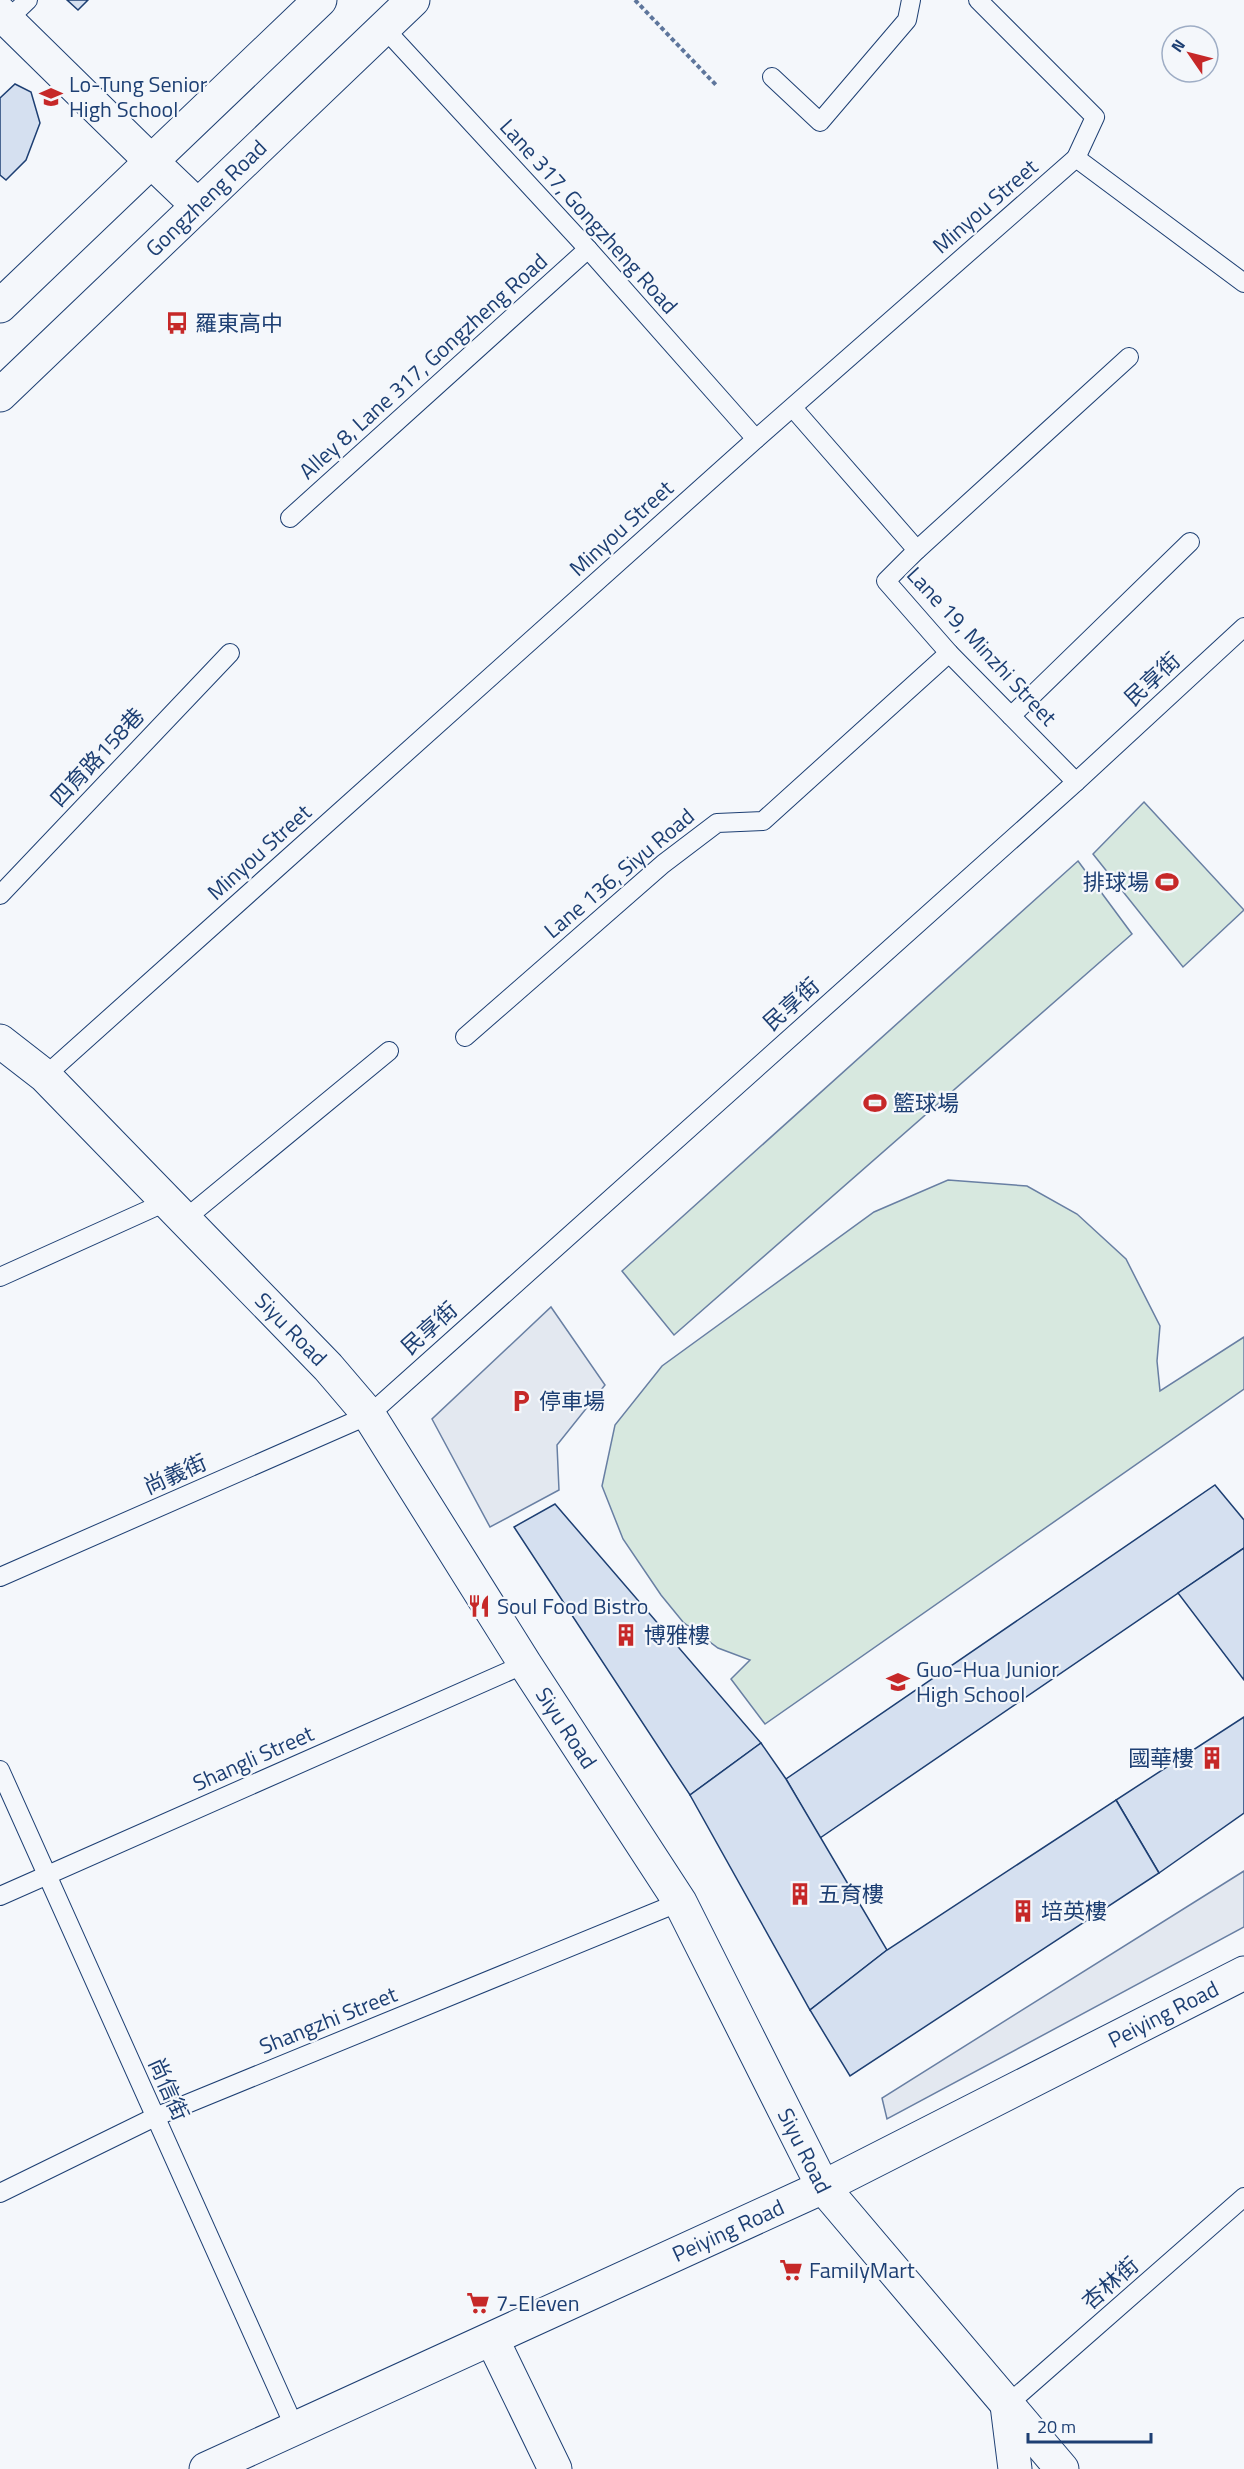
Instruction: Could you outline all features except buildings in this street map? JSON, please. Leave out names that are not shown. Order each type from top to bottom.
[{"type":"street","points":[[0,306],[320,0]]},
{"type":"street","name":"Gongzheng Road","points":[[0,395],[413,0]]},
{"type":"street","points":[[9,15],[197,205]]},
{"type":"street","name":"Siyu Road","points":[[0,1041],[45,1076],[328,1367],[369,1415],[525,1664],[680,1902],[823,2187],[1062,2469]]},
{"type":"street","name":"Peiying Road","points":[[206,2469],[823,2187],[1244,1973]]},
{"type":"street","points":[[492,2339],[555,2469]]},
{"type":"street","points":[[1007,2405],[1015,2469]]},
{"type":"lane","points":[[772,77],[820,122],[908,20],[911,0]]},
{"type":"lane","points":[[978,0],[1095,117],[1076,158],[1244,283]]},
{"type":"lane","name":"Lane 317, Gongzheng Road","points":[[384,28],[588,249],[756,439]]},
{"type":"lane","name":"Minyou Street","points":[[45,1076],[756,439],[1076,158]]},
{"type":"lane","name":"Alley 8, Lane 317, Gongzheng Road","points":[[290,519],[588,249]]},
{"type":"lane","points":[[917,550],[1129,357]]},
{"type":"lane","name":"Lane 19, Minzhi Street","points":[[793,408],[917,550],[886,581],[949,653],[1076,782]]},
{"type":"lane","points":[[1011,716],[1190,542]]},
{"type":"lane","name":"民享街","points":[[369,1415],[1076,782],[1244,627]]},
{"type":"lane","name":"四育路158巷","points":[[0,895],[230,652]]},
{"type":"lane","name":"Lane 136, Siyu Road","points":[[465,1037],[663,864],[717,823],[763,821],[949,653]]},
{"type":"lane","points":[[0,1277],[176,1211],[389,1051]]},
{"type":"lane","name":"尚義街","points":[[0,1577],[369,1415]]},
{"type":"lane","name":"Shangli Street","points":[[0,1896],[525,1664]]},
{"type":"lane","name":"尚信街","points":[[0,1770],[295,2428]]},
{"type":"lane","name":"Shangzhi Street","points":[[0,2193],[155,2117],[680,1902]]},
{"type":"lane","name":"杏林街","points":[[1007,2405],[1244,2197]]},
{"type":"path","points":[[635,0],[716,85]]},
{"type":"shaded area","name":"排球場","points":[[1144,802],[1244,910],[1183,967],[1093,854]]},
{"type":"shaded area","name":"籃球場","points":[[1078,861],[1132,934],[674,1335],[622,1271]]},
{"type":"shaded area","points":[[948,1180],[1027,1186],[1077,1214],[1126,1259],[1160,1326],[1157,1361],[1160,1391],[1244,1337],[1244,1389],[765,1724],[731,1679],[750,1660],[718,1648],[683,1622],[661,1595],[623,1539],[602,1486],[615,1425],[662,1366],[874,1212]]},
{"type":"shaded area","name":"停車場","points":[[551,1307],[605,1385],[557,1445],[559,1490],[490,1527],[432,1419]]},
{"type":"shaded area","points":[[1244,1871],[1244,1927],[887,2119],[882,2098]]},
{"type":"place","name":"Lo-Tung Senior High School","points":[[51,97]]},
{"type":"place","name":"羅東高中","points":[[177,323]]},
{"type":"place","name":"排球場","points":[[1167,882]]},
{"type":"place","name":"籃球場","points":[[875,1103]]},
{"type":"place","name":"停車場","points":[[521,1401]]},
{"type":"place","name":"Soul Food Bistro","points":[[479,1606]]},
{"type":"place","name":"博雅樓","points":[[626,1635]]},
{"type":"place","name":"Guo-Hua Junior High School","points":[[898,1682]]},
{"type":"place","name":"國華樓","points":[[1212,1758]]},
{"type":"place","name":"五育樓","points":[[800,1894]]},
{"type":"place","name":"培英樓","points":[[1023,1911]]},
{"type":"place","name":"FamilyMart","points":[[791,2270]]},
{"type":"place","name":"7-Eleven","points":[[478,2303]]}]
